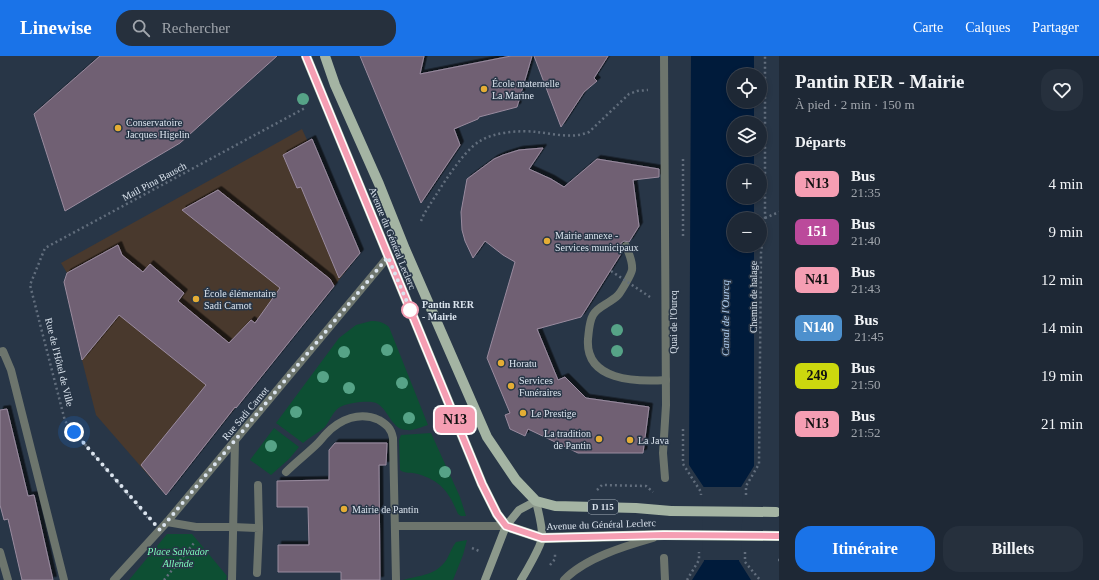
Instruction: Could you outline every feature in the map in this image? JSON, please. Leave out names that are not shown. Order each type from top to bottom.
[{"type":"main road","name":"Avenue du Général Leclerc","points":[[306,56],[482,484],[497,514],[506,526],[542,538],[664,535],[778,536]]},
{"type":"main road","name":"Avenue du Général Leclerc","points":[[325,56],[335,85],[487,437],[516,480],[536,501],[555,506],[636,508],[671,511],[778,512]]},
{"type":"main road","points":[[485,580],[506,526],[519,510],[536,501],[540,517],[542,538],[527,572],[521,580]]},
{"type":"street","name":"Quai de l'Ourcq","points":[[664,56],[666,380],[664,453],[665,478]]},
{"type":"street","points":[[626,246],[630,256],[632,270],[618,295],[608,303],[598,308],[593,315],[589,326],[589,354],[593,362],[600,370],[619,378],[651,381],[666,380]]},
{"type":"street","name":"Rue Sadi Carnot","points":[[114,580],[160,530],[388,257]]},
{"type":"street","points":[[0,352],[3,351],[10,370],[64,580]]},
{"type":"street","points":[[286,472],[327,433],[339,423],[352,417],[360,415],[367,416],[389,426],[393,438],[396,580]]},
{"type":"street","points":[[232,580],[235,440]]},
{"type":"street","points":[[257,573],[259,528],[258,486]]},
{"type":"street","points":[[166,522],[196,527],[259,528]]},
{"type":"street","points":[[395,526],[506,526]]},
{"type":"street","points":[[564,580],[578,569],[598,558],[664,535]]},
{"type":"street","points":[[0,552],[8,580]]},
{"type":"street","points":[[664,558],[665,580]]},
{"type":"path","name":"Chemin de halage","points":[[765,56],[765,212]]},
{"type":"path","points":[[421,221],[424,214],[465,152],[478,141],[489,136],[511,133],[534,132],[581,135],[589,132],[630,94],[637,91],[648,90]]},
{"type":"path","name":"Mail Pina Bausch","points":[[30,285],[45,248],[305,108]]},
{"type":"path","points":[[683,157],[683,243]]},
{"type":"path","points":[[767,217],[779,212]]},
{"type":"path","name":"Chemin de halage","points":[[746,486],[759,464],[761,252]]},
{"type":"path","points":[[611,271],[650,297]]},
{"type":"path","name":"Rue de l'Hôtel de Ville","points":[[30,285],[64,420],[160,530]]},
{"type":"path","points":[[683,424],[682,464],[701,492],[701,499]]},
{"type":"path","points":[[164,580],[193,545],[203,527]]},
{"type":"path","points":[[687,580],[699,560],[699,544]]},
{"type":"shaded area","name":"École élémentaire Sadi Carnot","points":[[302,129],[360,253],[168,492],[163,492],[96,415],[64,282],[67,273],[61,263]]},
{"type":"green space","points":[[371,321],[381,322],[389,327],[428,425],[412,430],[402,429],[394,424],[382,407],[378,404],[372,402],[360,402],[347,404],[337,409],[325,427],[303,443],[276,423],[339,338],[356,325]]},
{"type":"green space","points":[[274,428],[299,447],[289,459],[271,475],[250,460]]},
{"type":"green space","points":[[431,433],[460,497],[466,516],[461,516],[458,514],[451,499],[443,488],[433,480],[415,473],[400,470],[399,440],[401,435]]},
{"type":"green space","name":"Place Salvador Allende","points":[[167,534],[192,534],[227,576],[226,580],[129,580]]},
{"type":"green space","points":[[467,540],[453,580],[403,580],[427,574],[438,569],[447,559],[456,542]]},
{"type":"water","name":"Canal de l'Ourcq","points":[[691,56],[754,56],[754,68],[727,68],[727,108],[754,108],[754,116],[727,116],[727,156],[754,156],[754,164],[727,164],[727,204],[754,204],[754,212],[727,212],[727,252],[754,252],[754,466],[741,487],[739,561],[751,580],[692,580],[704,561],[705,489],[689,465]]},
{"type":"pier","points":[[701,487],[743,487],[741,560],[752,577],[739,560],[702,560],[703,490]]},
{"type":"building","name":"Conservatoire Jacques Higelin","points":[[100,56],[277,56],[180,143],[65,211],[34,114]]},
{"type":"building","points":[[360,56],[424,56],[420,74],[511,56],[532,56],[517,107],[479,117],[478,119],[454,129],[460,145],[421,203]]},
{"type":"building","points":[[534,56],[608,56],[594,78],[597,81],[584,92],[561,127]]},
{"type":"building","points":[[312,139],[360,253],[339,278],[301,187],[297,188],[283,155]]},
{"type":"building","name":"Mairie annexe - Services municipaux","points":[[543,148],[529,169],[564,187],[597,159],[659,169],[659,177],[633,180],[639,226],[629,242],[624,241],[621,243],[622,252],[581,317],[537,329],[558,380],[565,377],[586,398],[649,407],[643,453],[578,453],[528,429],[525,436],[510,429],[505,415],[510,413],[487,358],[515,262],[485,241],[473,258],[465,241],[462,230],[461,212],[467,179],[494,159],[503,155],[519,150]]},
{"type":"building","points":[[218,190],[330,279],[334,286],[236,408],[235,407],[166,495],[141,465],[206,385],[119,315],[82,360],[64,282],[67,273],[118,245],[122,255],[143,272],[150,264],[184,293],[178,301],[229,343],[251,320],[255,323],[280,288],[182,210]]},
{"type":"building","points":[[7,409],[28,496],[34,495],[53,580],[22,580],[8,519],[4,520],[0,505],[0,410]]},
{"type":"building","name":"Mairie de Pantin","points":[[335,443],[387,443],[386,465],[379,465],[380,580],[341,580],[341,572],[278,572],[278,545],[309,545],[308,507],[277,507],[277,481],[329,480],[329,450]]},
{"type":"bus line","name":"N13","points":[[306,56],[482,484],[497,514],[506,526],[542,538],[664,535],[779,536]]},
{"type":"place","name":"École maternelle La Marine","points":[[484,89]]},
{"type":"place","name":"Conservatoire Jacques Higelin","points":[[118,128]]},
{"type":"place","name":"Mairie annexe - Services municipaux","points":[[547,241]]},
{"type":"place","name":"École élémentaire Sadi Carnot","points":[[196,299]]},
{"type":"place","name":"Pantin RER - Mairie","points":[[410,310]]},
{"type":"place","name":"Horatu","points":[[501,363]]},
{"type":"place","name":"Services Funéraires","points":[[511,386]]},
{"type":"place","name":"Le Prestige","points":[[523,413]]},
{"type":"place","name":"La tradition de Pantin","points":[[599,439]]},
{"type":"place","name":"La Java","points":[[630,440]]},
{"type":"place","name":"Mairie de Pantin","points":[[344,509]]},
{"type":"route","points":[[74,432],[160,530],[388,257],[412,314],[410,310]]}]
